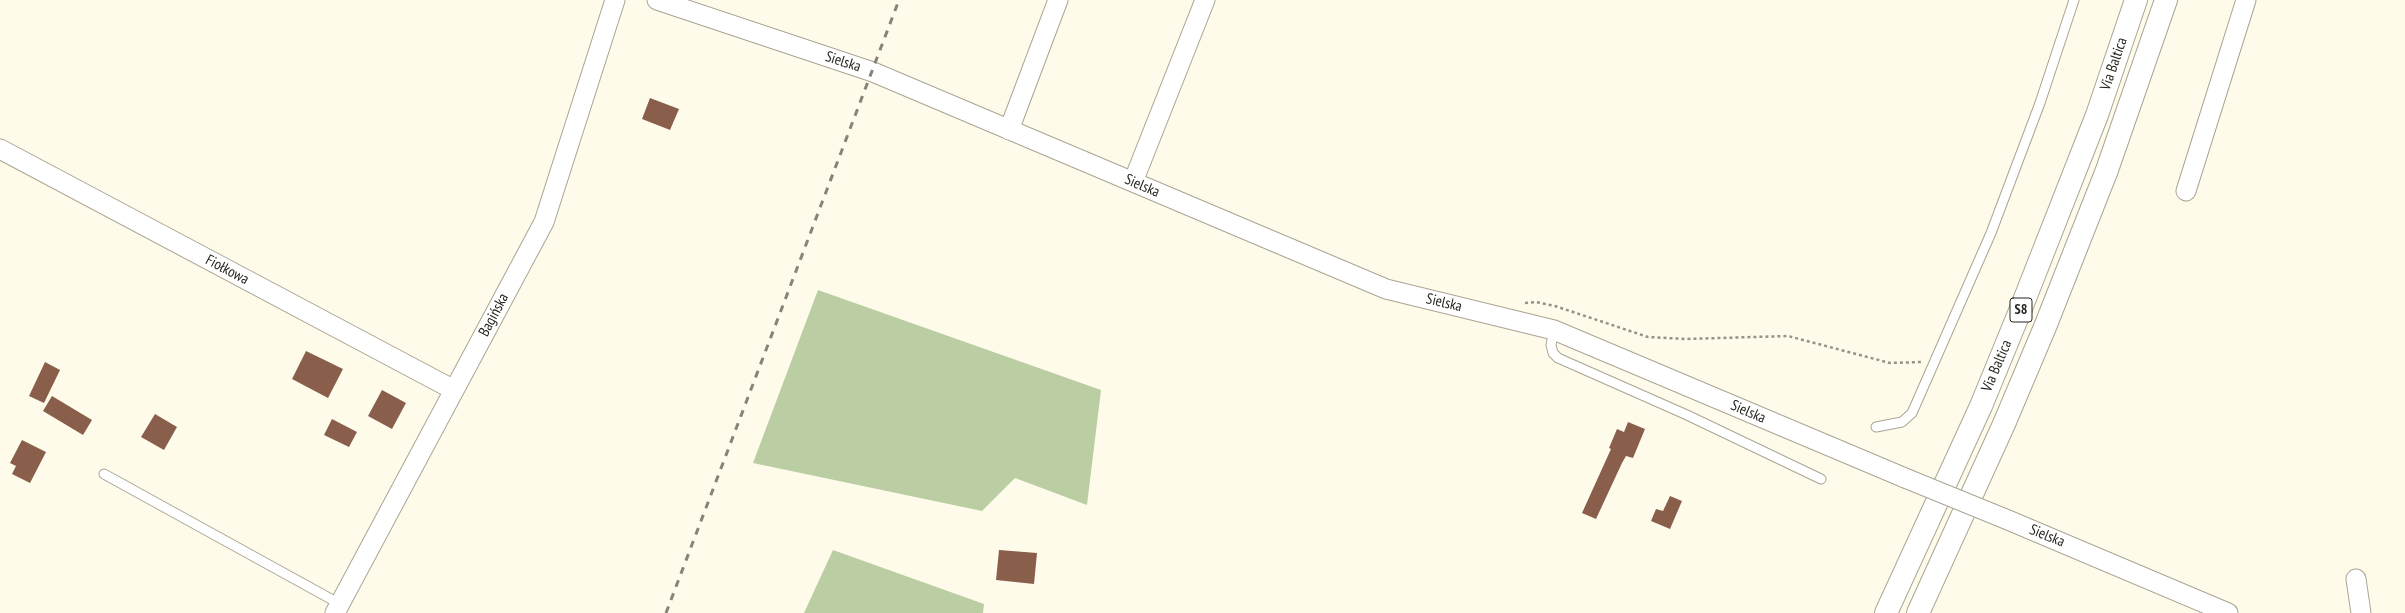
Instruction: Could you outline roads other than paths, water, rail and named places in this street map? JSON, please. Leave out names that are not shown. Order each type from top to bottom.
[{"type":"highway","name":"Via Baltica","points":[[1886,613],[1962,449],[2020,311],[2097,115],[2136,0]]},
{"type":"highway","name":"Via Baltica","points":[[1918,613],[2004,424],[2045,327],[2109,163],[2166,0]]},
{"type":"street","name":"Bagińska","points":[[338,608],[544,222],[615,0]]},
{"type":"street","name":"Sielska","points":[[657,0],[873,72],[1386,289],[1554,330],[2228,613]]},
{"type":"street","points":[[1009,130],[1058,0]]},
{"type":"street","points":[[1133,182],[1206,0]]},
{"type":"street","points":[[2186,191],[2246,0]]},
{"type":"street","name":"Fiołkowa","points":[[0,149],[454,390]]},
{"type":"street","points":[[2356,579],[2361,613]]},
{"type":"lane","points":[[1876,427],[1902,422],[1912,413],[1991,233],[2040,103],[2074,0]]},
{"type":"lane","points":[[1554,330],[1551,345],[1553,353],[1558,358],[1688,415],[1821,479]]},
{"type":"lane","points":[[104,474],[338,608]]},
{"type":"railway","points":[[666,613],[899,0]]}]
